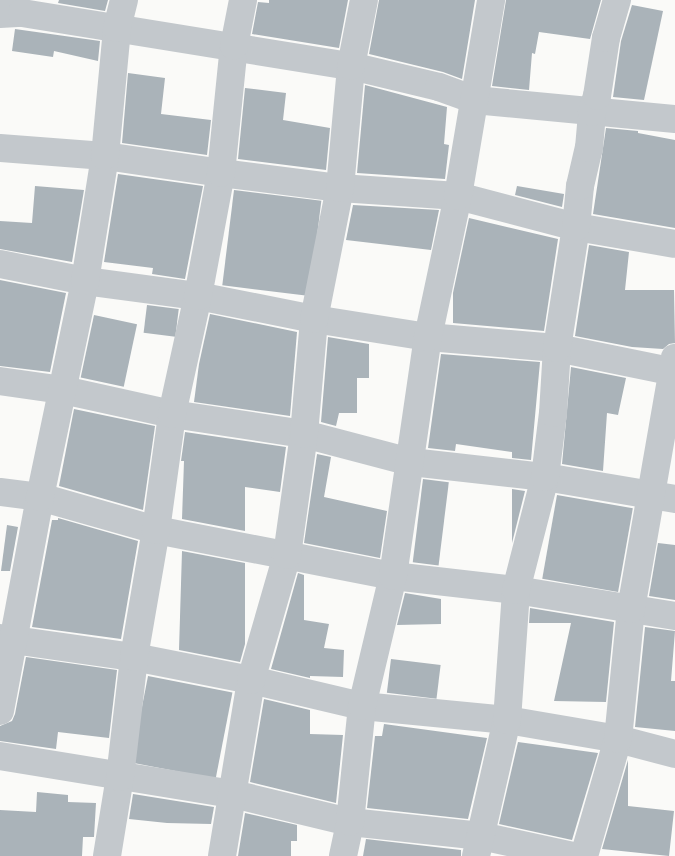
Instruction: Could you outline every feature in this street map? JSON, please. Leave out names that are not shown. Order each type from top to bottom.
[{"type":"street","points":[[0,711],[7,640],[40,497],[85,281],[104,156],[117,28],[124,0]]},
{"type":"street","points":[[107,856],[120,777],[134,657],[156,530],[172,414],[198,296],[221,174],[234,46],[243,0]]},
{"type":"street","points":[[222,856],[251,680],[287,554],[304,434],[314,319],[340,188],[350,66],[364,0]]},
{"type":"street","points":[[343,856],[350,822],[362,706],[393,576],[428,337],[458,196],[492,0]]},
{"type":"street","points":[[479,846],[507,720],[516,590],[545,477],[553,413],[557,348],[576,227],[580,186],[589,148],[592,112],[597,96],[606,38],[617,0]]},
{"type":"street","points":[[0,14],[22,13],[350,66],[439,87],[474,100],[675,119]]},
{"type":"street","points":[[0,148],[104,156],[221,174],[340,188],[458,196],[576,227],[675,244]]},
{"type":"street","points":[[0,264],[85,281],[198,296],[314,319],[428,337],[557,348],[674,367],[664,497],[631,609],[618,739],[584,856]]},
{"type":"street","points":[[0,381],[63,390],[172,414],[304,434],[411,462],[545,477],[664,497]]},
{"type":"street","points":[[0,492],[40,497],[156,530],[393,576],[516,590],[675,616]]},
{"type":"street","points":[[7,640],[134,657],[251,680],[362,706],[507,720],[618,739],[675,754]]},
{"type":"street","points":[[0,756],[233,794],[350,822],[479,846],[574,856]]},
{"type":"building","points":[[59,0],[108,0],[105,11],[58,3]]},
{"type":"building","points":[[269,0],[348,0],[339,48],[252,34],[258,2],[269,3]]},
{"type":"building","points":[[379,0],[475,0],[462,79],[443,72],[369,54]]},
{"type":"building","points":[[506,0],[601,0],[590,39],[539,32],[535,54],[532,53],[529,90],[492,86]]},
{"type":"building","points":[[632,5],[663,11],[644,100],[613,97],[621,41]]},
{"type":"building","points":[[15,29],[100,41],[98,61],[54,51],[53,57],[12,51]]},
{"type":"building","points":[[128,73],[165,78],[161,114],[211,120],[207,155],[122,143]]},
{"type":"building","points":[[365,85],[447,107],[444,144],[449,145],[445,179],[357,173]]},
{"type":"building","points":[[245,88],[286,93],[283,120],[330,128],[326,170],[238,159]]},
{"type":"building","points":[[606,128],[638,131],[638,133],[675,140],[675,228],[593,214]]},
{"type":"building","points":[[118,174],[203,186],[185,279],[152,274],[153,268],[104,262]]},
{"type":"building","points":[[35,186],[84,190],[72,262],[0,249],[0,221],[32,223]]},
{"type":"building","points":[[517,186],[564,194],[562,207],[515,195]]},
{"type":"building","points":[[234,190],[321,201],[310,296],[222,285]]},
{"type":"building","points":[[353,205],[439,210],[431,250],[346,240]]},
{"type":"building","points":[[469,218],[558,239],[544,331],[453,323],[453,293]]},
{"type":"building","points":[[589,245],[629,252],[625,290],[674,290],[675,343],[669,344],[663,349],[632,347],[575,336]]},
{"type":"building","points":[[0,280],[66,293],[50,372],[0,366]]},
{"type":"building","points":[[147,305],[179,309],[175,337],[144,333]]},
{"type":"building","points":[[210,314],[297,332],[290,416],[194,402],[199,364]]},
{"type":"building","points":[[94,315],[137,324],[124,387],[81,378]]},
{"type":"building","points":[[328,337],[369,344],[369,378],[357,378],[357,413],[339,413],[336,426],[321,422]]},
{"type":"building","points":[[441,354],[540,362],[531,460],[512,458],[512,452],[456,444],[455,451],[428,448]]},
{"type":"building","points":[[571,367],[626,378],[618,415],[607,413],[603,471],[562,464]]},
{"type":"building","points":[[74,409],[155,426],[143,510],[59,486]]},
{"type":"building","points":[[185,432],[286,447],[280,492],[245,487],[245,531],[182,519],[184,461],[181,461]]},
{"type":"building","points":[[317,454],[331,457],[324,497],[387,511],[380,558],[304,543]]},
{"type":"building","points":[[423,479],[449,482],[439,566],[413,562]]},
{"type":"building","points":[[512,489],[525,491],[512,543]]},
{"type":"building","points":[[557,495],[633,508],[618,592],[542,579]]},
{"type":"building","points":[[58,518],[138,541],[121,639],[32,627],[52,520],[58,520]]},
{"type":"building","points":[[7,525],[18,527],[10,571],[1,571]]},
{"type":"building","points":[[658,543],[675,545],[675,600],[649,596]]},
{"type":"building","points":[[182,551],[245,563],[245,644],[240,662],[179,650]]},
{"type":"building","points":[[298,573],[304,575],[304,620],[329,624],[324,648],[344,650],[343,677],[310,676],[310,678],[271,669]]},
{"type":"building","points":[[405,593],[441,599],[441,624],[397,625]]},
{"type":"building","points":[[530,608],[614,622],[606,702],[554,701],[571,623],[529,623]]},
{"type":"building","points":[[645,627],[675,631],[671,681],[675,681],[675,731],[635,727]]},
{"type":"building","points":[[26,657],[117,670],[109,738],[58,732],[56,749],[0,741],[0,726],[12,721],[15,714]]},
{"type":"building","points":[[391,659],[441,665],[436,699],[387,693]]},
{"type":"building","points":[[148,676],[232,692],[216,779],[131,762]]},
{"type":"building","points":[[264,699],[310,710],[310,734],[343,735],[336,803],[250,782]]},
{"type":"building","points":[[384,724],[487,738],[468,819],[367,808],[375,736],[382,736]]},
{"type":"building","points":[[518,742],[598,753],[572,840],[499,824]]},
{"type":"building","points":[[628,760],[628,806],[674,811],[669,856],[602,849]]},
{"type":"building","points":[[37,792],[68,795],[68,802],[96,803],[94,837],[83,837],[82,856],[0,856],[0,810],[36,812]]},
{"type":"building","points":[[133,794],[214,807],[211,824],[167,823],[129,819]]},
{"type":"building","points":[[245,813],[297,825],[297,841],[291,841],[291,856],[238,856]]},
{"type":"building","points":[[366,839],[461,850],[461,856],[363,856]]}]
